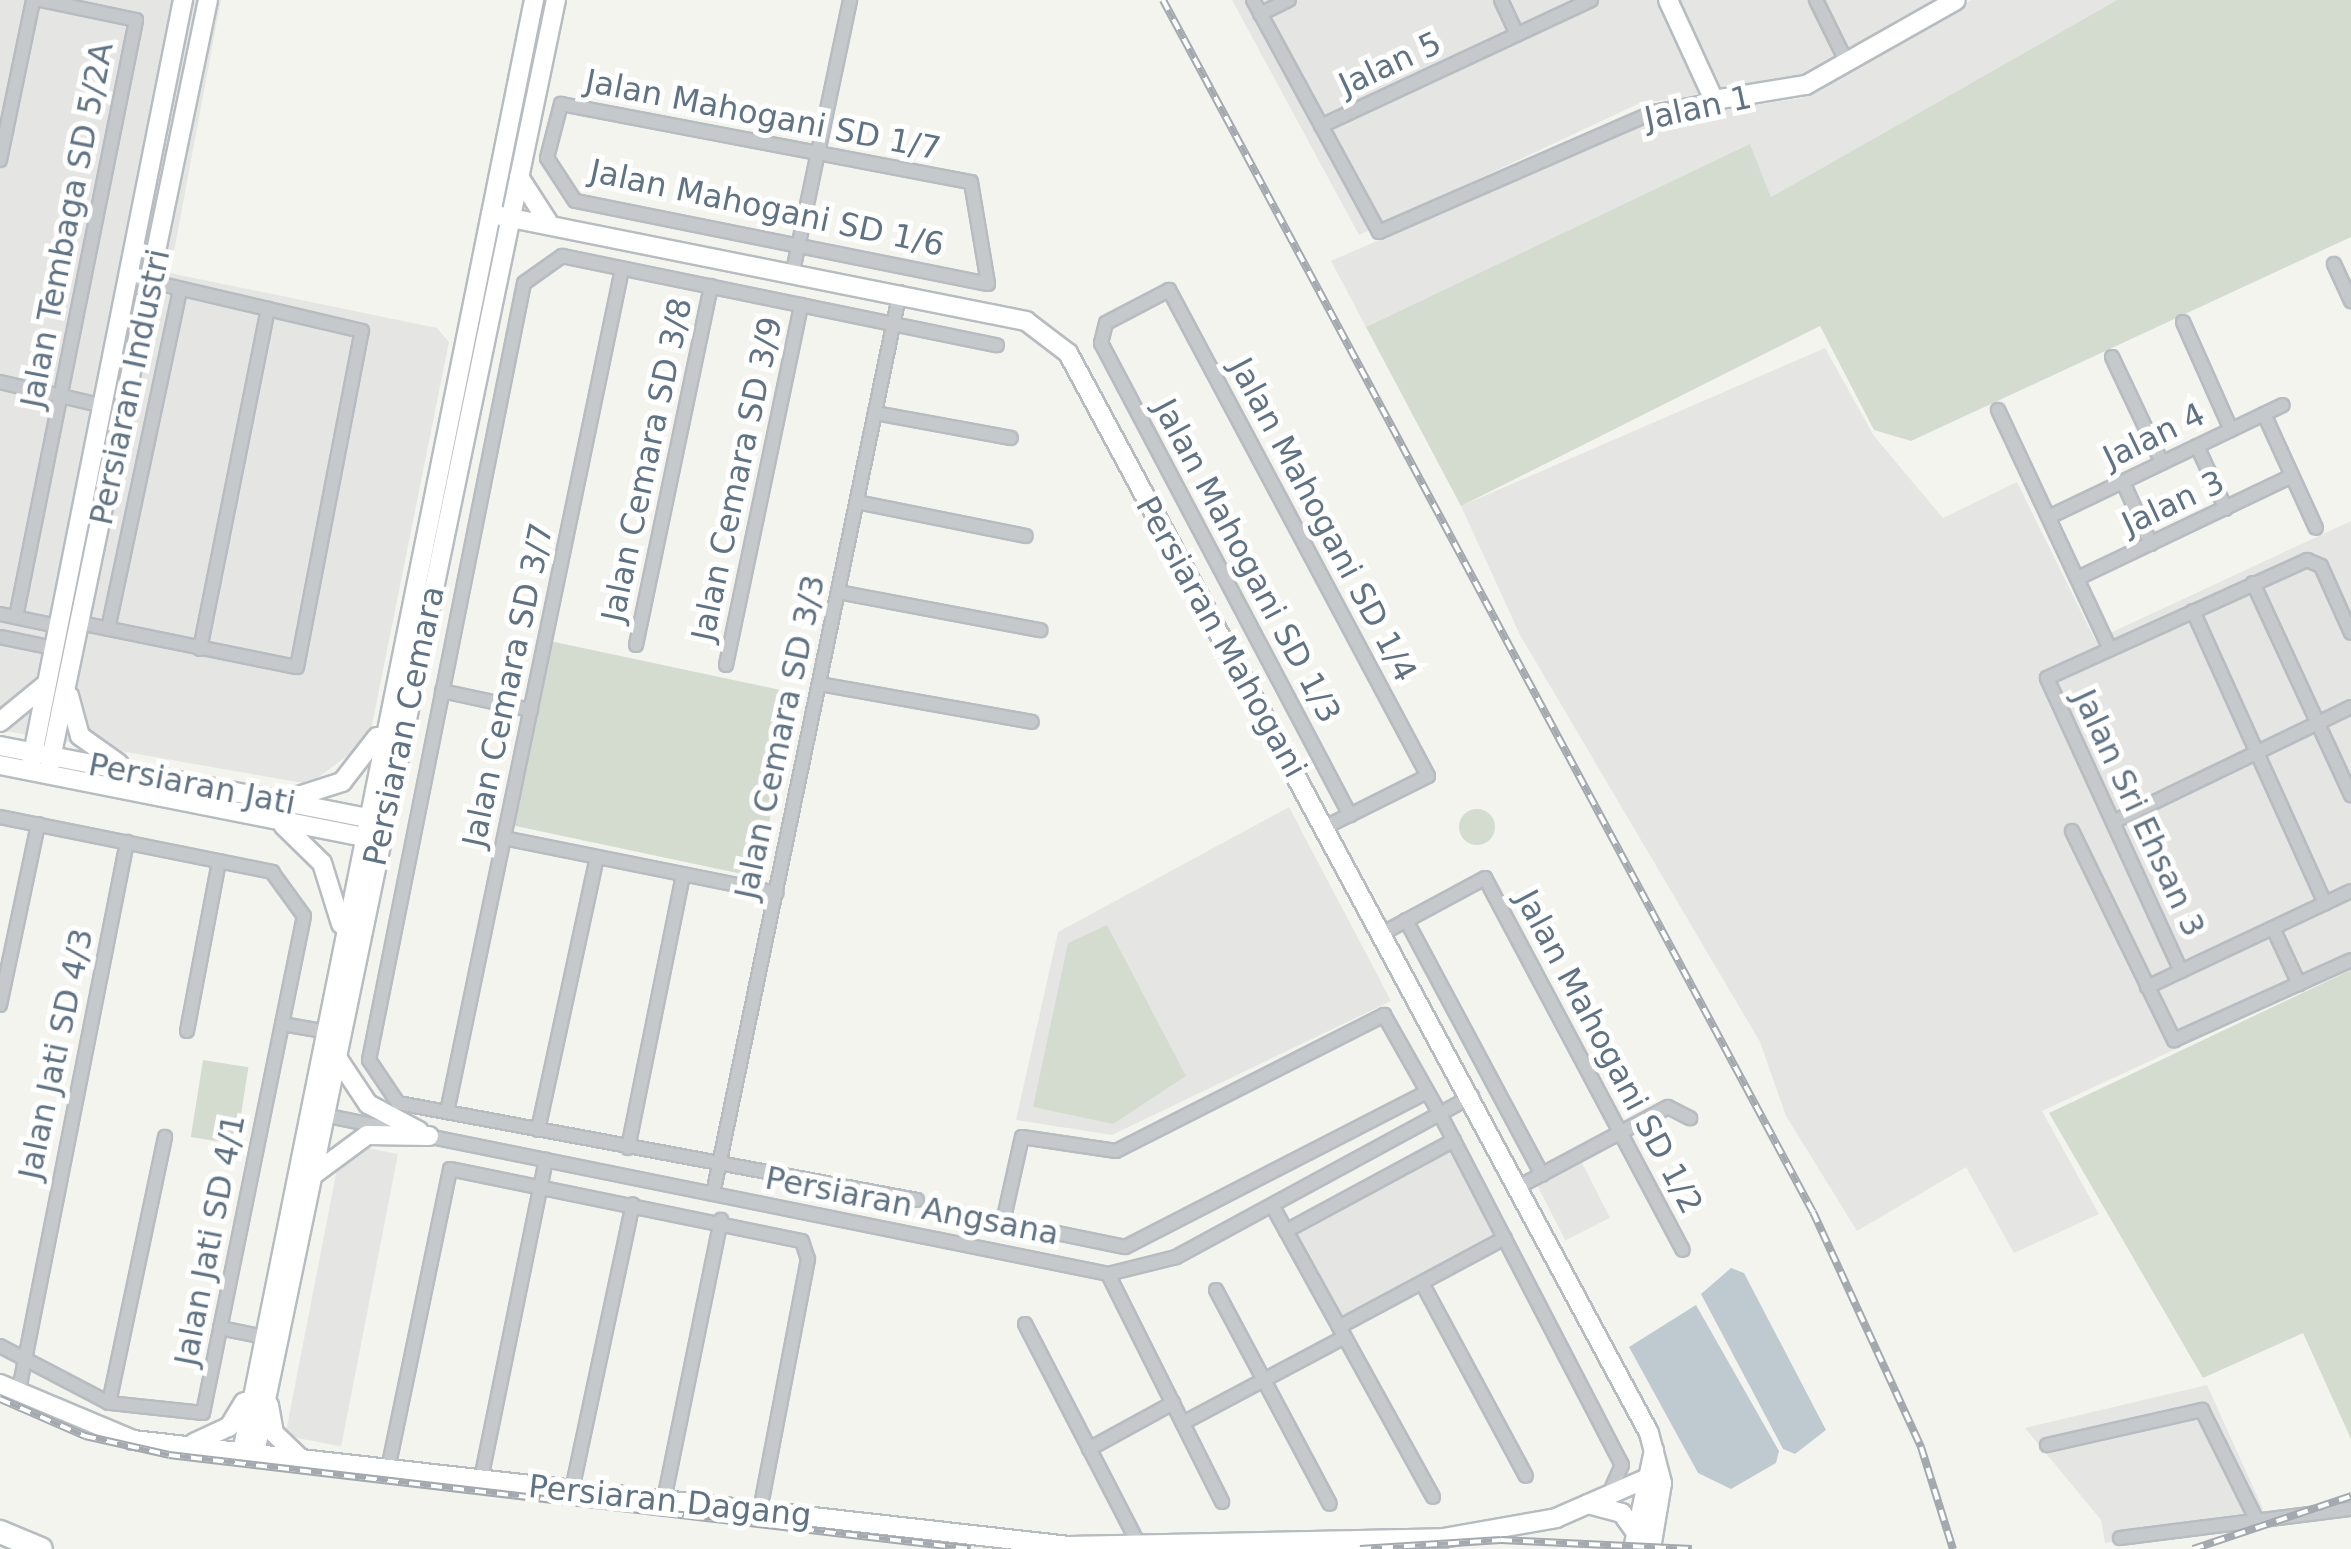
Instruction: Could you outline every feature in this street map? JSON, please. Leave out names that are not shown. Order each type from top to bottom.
[{"type":"highway","points":[[0,1532],[40,1549]]},
{"type":"main road","name":"Persiaran Industri","points":[[41,763],[46,684],[182,0]]},
{"type":"main road","name":"Persiaran Industri","points":[[41,763],[80,623],[154,282],[208,0]]},
{"type":"main road","name":"Persiaran Cemara","points":[[259,1387],[260,1336],[316,1113],[336,1056],[374,829],[388,717],[534,0]]},
{"type":"main road","name":"Persiaran Cemara","points":[[249,1453],[259,1387],[312,1176],[323,1031],[342,939],[374,829],[512,218],[556,0]]},
{"type":"main road","points":[[1668,0],[1714,100]]},
{"type":"main road","name":"Jalan 1","points":[[1714,100],[1791,89],[1847,63],[1956,0]]},
{"type":"main road","points":[[504,254],[551,226],[532,210],[519,176]]},
{"type":"main road","name":"Persiaran Mahogani","points":[[491,214],[793,271],[899,300],[1026,321],[1068,353],[1472,1096],[1654,1450],[1662,1483],[1651,1549]]},
{"type":"main road","points":[[68,676],[80,736],[136,772]]},
{"type":"main road","points":[[0,722],[46,684]]},
{"type":"main road","points":[[278,800],[353,774],[388,717]]},
{"type":"main road","name":"Persiaran Jati","points":[[0,746],[41,763],[276,820],[374,829]]},
{"type":"main road","name":"Persiaran Jati","points":[[0,765],[41,763],[136,772],[278,800],[374,829]]},
{"type":"main road","points":[[276,820],[322,862],[342,939]]},
{"type":"main road","points":[[336,1056],[368,1104],[429,1136]]},
{"type":"main road","points":[[312,1176],[367,1135],[429,1136]]},
{"type":"main road","name":"Persiaran Dagang","points":[[0,1384],[18,1396],[133,1440],[1069,1546],[1439,1544],[1530,1525],[1643,1480]]},
{"type":"main road","points":[[178,1444],[229,1426],[259,1387]]},
{"type":"main road","points":[[259,1387],[274,1433],[302,1459]]},
{"type":"main road","points":[[1634,1541],[1643,1480],[1654,1450]]},
{"type":"main road","points":[[1588,1504],[1622,1513],[1634,1541]]},
{"type":"street","name":"Jalan Tembaga SD 5/2A","points":[[16,617],[136,20],[36,0]]},
{"type":"street","points":[[0,160],[36,0]]},
{"type":"street","points":[[793,271],[850,0]]},
{"type":"street","points":[[1253,0],[1321,126]]},
{"type":"street","points":[[1260,14],[1289,0]]},
{"type":"street","points":[[1501,0],[1517,34]]},
{"type":"street","name":"Jalan 5","points":[[1321,126],[1591,0]]},
{"type":"street","points":[[1816,0],[1847,63]]},
{"type":"street","name":"Jalan 1","points":[[1321,126],[1379,232],[1654,112],[1714,100]]},
{"type":"street","name":"Jalan Mahogani SD 1/7","points":[[561,104],[971,182],[988,284]]},
{"type":"street","name":"Jalan Mahogani SD 1/6","points":[[561,104],[547,158],[576,201],[988,284]]},
{"type":"street","points":[[916,1200],[718,1172],[628,1148],[398,1103],[370,1060],[524,283],[562,256],[997,345]]},
{"type":"street","points":[[2334,264],[2351,301]]},
{"type":"street","name":"Jalan Cemara SD 3/7","points":[[447,1112],[622,268]]},
{"type":"street","points":[[80,623],[296,667],[362,331],[128,276]]},
{"type":"street","name":"Jalan Cemara SD 3/8","points":[[636,645],[711,286]]},
{"type":"street","points":[[108,629],[180,290]]},
{"type":"street","name":"Jalan Mahogani SD 1/4","points":[[1100,331],[1169,290],[1428,776],[1350,814]]},
{"type":"street","name":"Jalan Cemara SD 3/3","points":[[713,1194],[899,300]]},
{"type":"street","name":"Jalan Cemara SD 3/9","points":[[726,665],[801,305]]},
{"type":"street","points":[[200,648],[268,309]]},
{"type":"street","points":[[2182,322],[2231,430]]},
{"type":"street","name":"Jalan Mahogani SD 1/3","points":[[1100,331],[1350,814]]},
{"type":"street","points":[[2112,357],[2162,463]]},
{"type":"street","points":[[0,382],[104,406]]},
{"type":"street","name":"Jalan 4","points":[[2049,517],[2283,405]]},
{"type":"street","points":[[1998,410],[2113,648],[2298,562],[2321,566],[2351,633]]},
{"type":"street","points":[[875,413],[1011,438]]},
{"type":"street","points":[[2264,414],[2316,528]]},
{"type":"street","points":[[2198,446],[2226,508]]},
{"type":"street","name":"Jalan 3","points":[[2078,578],[2292,476]]},
{"type":"street","points":[[2123,482],[2151,544]]},
{"type":"street","points":[[857,502],[1026,536]]},
{"type":"street","points":[[2253,583],[2351,794]]},
{"type":"street","points":[[838,592],[1040,630]]},
{"type":"street","points":[[2193,611],[2325,904]]},
{"type":"street","points":[[0,614],[57,626]]},
{"type":"street","points":[[0,637],[53,648]]},
{"type":"street","name":"Jalan Sri Ehsan 3","points":[[2113,648],[2047,678],[2181,970]]},
{"type":"street","points":[[819,684],[1032,722]]},
{"type":"street","points":[[442,691],[530,710]]},
{"type":"street","points":[[2113,822],[2351,707]]},
{"type":"street","points":[[1325,827],[1350,814]]},
{"type":"street","points":[[0,817],[219,861],[186,1031]]},
{"type":"street","points":[[0,1006],[38,824]]},
{"type":"street","points":[[2072,831],[2174,1040],[2351,960]]},
{"type":"street","points":[[504,838],[776,893]]},
{"type":"street","name":"Jalan Jati SD 4/3","points":[[18,1396],[128,842]]},
{"type":"street","points":[[538,1130],[596,857]]},
{"type":"street","name":"Jalan Jati SD 4/1","points":[[0,1346],[109,1403],[203,1414],[304,916],[272,872],[219,861]]},
{"type":"street","points":[[628,1148],[683,874]]},
{"type":"street","name":"Jalan Mahogani SD 1/2","points":[[1382,933],[1485,878],[1683,1250]]},
{"type":"street","points":[[2147,986],[2351,892]]},
{"type":"street","points":[[1406,920],[1542,1175]]},
{"type":"street","points":[[2273,928],[2299,984]]},
{"type":"street","points":[[1428,1092],[1125,1247],[1003,1222],[1022,1137],[1116,1152],[1384,1015],[1428,1092],[1454,1140],[1622,1465],[1608,1494]]},
{"type":"street","points":[[282,1024],[323,1031]]},
{"type":"street","name":"Persiaran Angsana","points":[[316,1113],[1108,1274],[1176,1257],[1273,1208],[1472,1096]]},
{"type":"street","points":[[1520,1186],[1668,1107],[1690,1118]]},
{"type":"street","points":[[109,1403],[165,1137]]},
{"type":"street","points":[[1286,1232],[1454,1140]]},
{"type":"street","points":[[480,1479],[546,1160]]},
{"type":"street","points":[[388,1469],[450,1169],[792,1234],[808,1255],[760,1511]]},
{"type":"street","points":[[572,1490],[633,1204]]},
{"type":"street","points":[[1273,1208],[1433,1497]]},
{"type":"street","points":[[664,1500],[721,1220]]},
{"type":"street","points":[[1182,1423],[1264,1380],[1422,1283],[1505,1238]]},
{"type":"street","points":[[1108,1274],[1222,1502]]},
{"type":"street","points":[[1422,1283],[1526,1476]]},
{"type":"street","points":[[1216,1290],[1330,1504]]},
{"type":"street","points":[[1024,1324],[1138,1545]]},
{"type":"street","points":[[220,1328],[260,1336]]},
{"type":"street","points":[[1089,1449],[1173,1404]]},
{"type":"street","points":[[2046,1445],[2202,1410],[2256,1520]]},
{"type":"street","points":[[2120,1538],[2351,1509]]},
{"type":"shaded area","points":[[0,0],[221,0],[170,273],[437,328],[449,342],[369,740],[309,784],[0,730]]},
{"type":"shaded area","points":[[1232,0],[1935,0],[1787,86],[1640,103],[1359,235]]},
{"type":"shaded area","points":[[1971,0],[2117,0],[1771,197],[1750,145],[1366,327],[1331,261],[1650,121],[1801,98]]},
{"type":"shaded area","points":[[2117,0],[2351,0],[2351,237],[1911,441],[1874,430],[1820,326],[1461,506],[1366,327],[1750,144],[1771,197]]},
{"type":"shaded area","points":[[1825,348],[1874,436],[1943,518],[2017,482],[2095,640],[2351,521],[2351,968],[2042,1111],[2099,1214],[2014,1253],[1966,1167],[1857,1231],[1786,1116],[1760,1042],[1520,635],[1461,506]]},
{"type":"shaded area","points":[[550,641],[796,693],[757,877],[511,825]]},
{"type":"shaded area","points":[[1289,807],[1391,1001],[1112,1135],[1016,1120],[1058,932]]},
{"type":"shaded area","points":[[1477,809],[1490,814],[1495,827],[1490,840],[1477,845],[1464,840],[1459,827],[1464,814]]},
{"type":"shaded area","points":[[1107,925],[1186,1076],[1113,1124],[1033,1107],[1068,943]]},
{"type":"shaded area","points":[[2351,970],[2351,1439],[2303,1333],[2203,1378],[2049,1113]]},
{"type":"shaded area","points":[[203,1060],[248,1067],[236,1144],[191,1137]]},
{"type":"shaded area","points":[[1456,1135],[1512,1240],[1335,1334],[1279,1229]]},
{"type":"shaded area","points":[[342,1143],[398,1154],[341,1447],[285,1436]]},
{"type":"shaded area","points":[[1580,1159],[1610,1218],[1565,1241],[1535,1182]]},
{"type":"shaded area","points":[[1731,1268],[1744,1273],[1826,1430],[1795,1454],[1783,1449],[1701,1294]]},
{"type":"shaded area","points":[[1696,1305],[1779,1451],[1776,1463],[1731,1489],[1698,1473],[1629,1347]]},
{"type":"shaded area","points":[[2207,1385],[2263,1509],[2249,1523],[2105,1543],[2101,1520],[2025,1428]]},
{"type":"railway","points":[[1163,0],[1813,1212],[1921,1447],[1953,1549]]},
{"type":"railway","points":[[0,1399],[85,1436],[169,1455],[971,1549]]},
{"type":"railway","points":[[2193,1549],[2351,1496]]},
{"type":"railway","points":[[1360,1549],[1501,1540],[1692,1549]]}]
